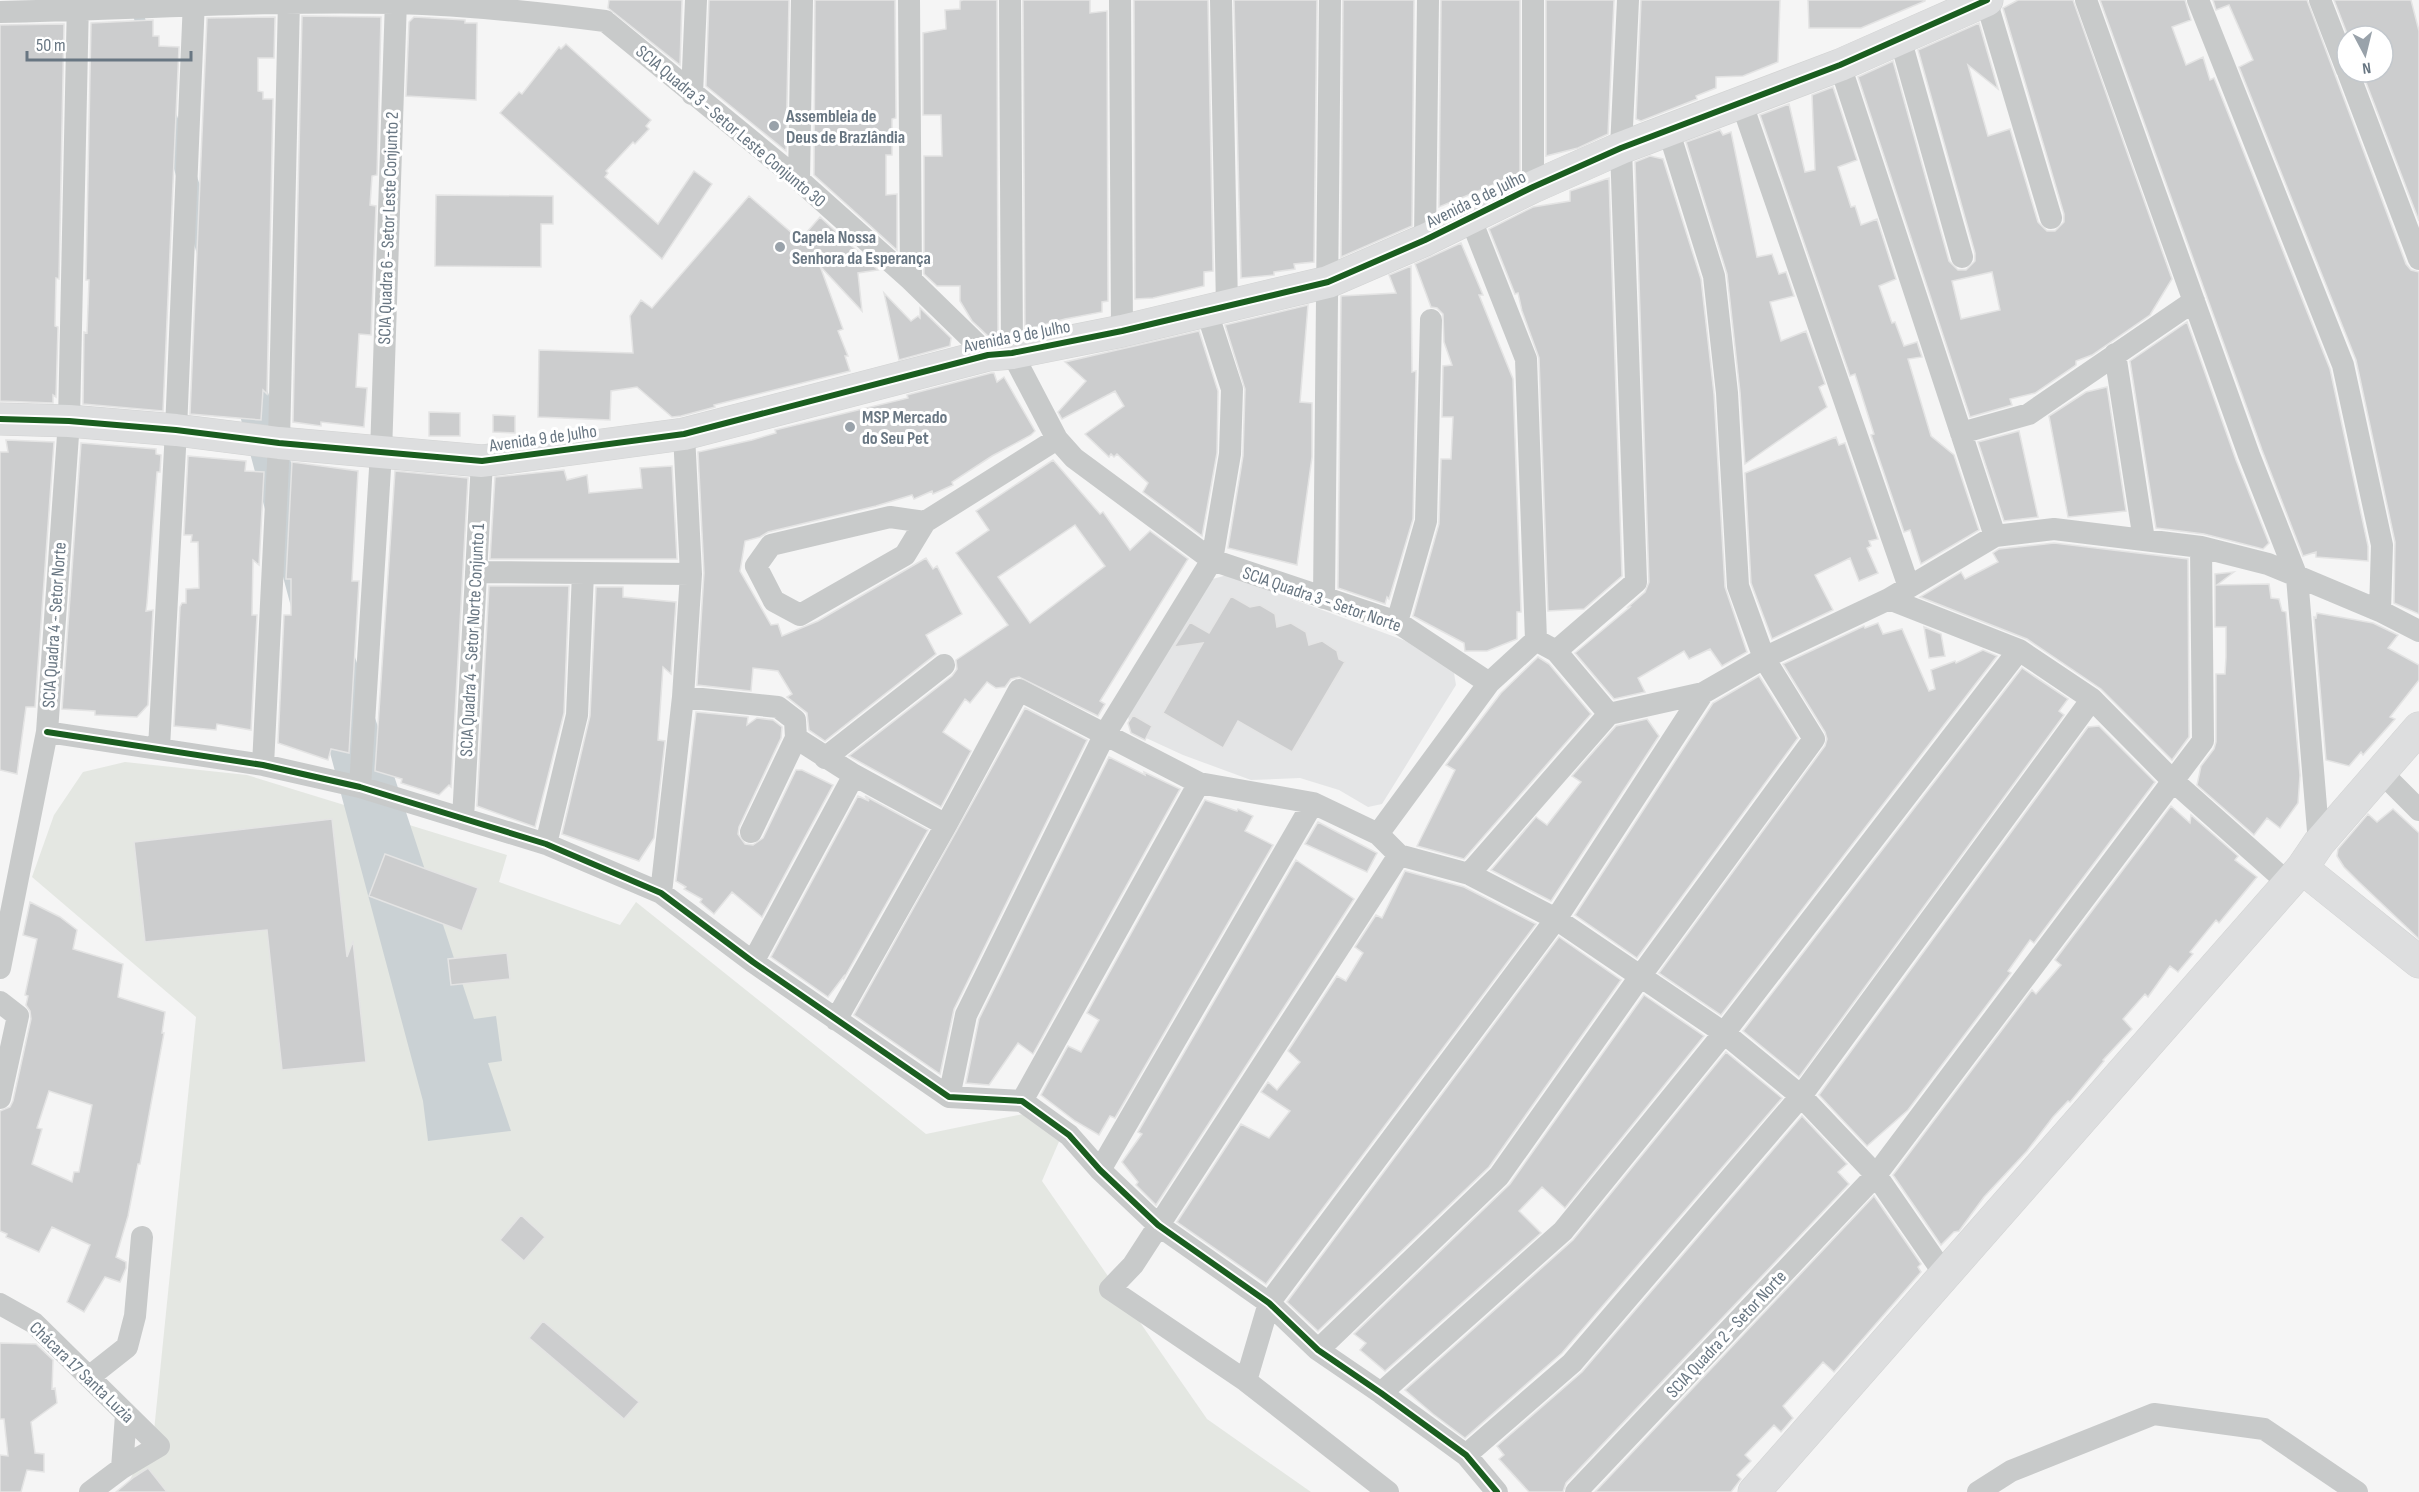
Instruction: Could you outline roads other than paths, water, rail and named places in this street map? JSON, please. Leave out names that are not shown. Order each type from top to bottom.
[{"type":"street","points":[[692,94],[696,0]]},
{"type":"street","points":[[799,180],[802,0]]},
{"type":"street","points":[[909,0],[911,280]]},
{"type":"street","points":[[1000,354],[1010,0]]},
{"type":"street","points":[[1120,0],[1122,331]]},
{"type":"street","points":[[950,1097],[966,1015],[1105,734],[1212,560],[1230,454],[1232,389],[1217,309],[1221,0]]},
{"type":"street","points":[[1324,598],[1330,0]]},
{"type":"street","points":[[1425,240],[1428,0]]},
{"type":"street","points":[[1533,0],[1533,187]]},
{"type":"street","points":[[1556,651],[1636,582],[1621,148],[1628,0]]},
{"type":"street","points":[[1986,0],[2051,218]]},
{"type":"street","name":"Avenida 9 de Julho","points":[[0,419],[69,421],[176,430],[279,443],[482,461],[684,434],[1000,354],[1122,331],[1328,282],[1425,240],[1533,187],[1621,148],[1840,65],[1986,0]]},
{"type":"street","points":[[2086,0],[2249,455],[2297,577],[2303,865]]},
{"type":"street","points":[[2199,0],[2343,365],[2382,544],[2380,611]]},
{"type":"street","points":[[2320,0],[2335,39]]},
{"type":"street","points":[[263,765],[279,443],[289,2]]},
{"type":"street","points":[[0,12],[78,5],[289,2],[503,4],[604,10]]},
{"type":"street","name":"SCIA Quadra 6 - Setor Leste Conjunto 2","points":[[360,787],[381,453],[396,2]]},
{"type":"street","points":[[159,748],[176,430],[194,3]]},
{"type":"street","name":"SCIA Quadra 4 - Setor Norte","points":[[0,968],[47,732],[69,421],[78,5]]},
{"type":"street","name":"SCIA Quadra 3 - Setor Leste Conjunto 30","points":[[604,10],[692,94],[799,180],[911,280],[1000,354]]},
{"type":"street","points":[[1900,38],[1962,257]]},
{"type":"street","points":[[1840,65],[1995,536]]},
{"type":"street","points":[[2352,84],[2419,259]]},
{"type":"street","points":[[1742,101],[1909,587]]},
{"type":"street","points":[[1318,1350],[1499,1176],[1639,978],[1814,739],[1764,658],[1738,586],[1727,393],[1714,276],[1668,129]]},
{"type":"street","points":[[1378,834],[1489,683],[1536,640],[1526,359],[1470,217]]},
{"type":"street","points":[[1961,433],[2030,414],[2194,300]]},
{"type":"street","points":[[1397,622],[1426,521],[1431,320]]},
{"type":"street","name":"SCIA Quadra 3 - Setor Norte","points":[[1000,354],[1057,439],[1074,458],[1212,560],[1397,622],[1489,683]]},
{"type":"street","points":[[2115,354],[2144,540]]},
{"type":"street","points":[[662,893],[683,697],[691,574],[684,434]]},
{"type":"street","points":[[925,522],[890,517],[771,545],[756,566],[774,601],[800,615],[905,555],[925,522],[1057,439]]},
{"type":"street","name":"SCIA Quadra 4 - Setor Norte Conjunto 1","points":[[463,819],[482,461]]},
{"type":"street","points":[[1469,874],[1609,714],[1703,693],[1764,658],[1889,599],[1995,536],[2054,529],[2201,547],[2268,564],[2380,611],[2419,631]]},
{"type":"street","name":"SCIA Quadra 2 - Setor Norte","points":[[1576,1492],[1876,1175],[2203,741],[2201,547]]},
{"type":"street","points":[[476,572],[691,574]]},
{"type":"street","points":[[546,844],[577,715],[583,573]]},
{"type":"street","points":[[1889,599],[2019,650],[2092,699],[2172,780],[2303,865],[2419,962]]},
{"type":"street","points":[[1536,640],[1556,651],[1609,714]]},
{"type":"street","points":[[1381,1393],[1563,1231],[1724,1033],[2019,650]]},
{"type":"street","points":[[825,758],[944,665]]},
{"type":"street","points":[[836,1020],[1019,690],[1199,783],[1313,803],[1378,834],[1399,855],[1469,874],[1556,920],[1639,978],[1724,1033],[1801,1096],[1876,1175],[1945,1275]]},
{"type":"street","points":[[1246,1381],[1269,1303],[1556,920],[1703,693]]},
{"type":"street","points":[[683,697],[778,708],[795,720],[796,738],[751,832]]},
{"type":"street","points":[[1466,1455],[1572,1363],[1801,1096],[2092,699]]},
{"type":"street","points":[[1754,1492],[2303,865],[2419,728]]},
{"type":"street","points":[[47,732],[263,765],[360,787],[546,844],[662,893],[753,962],[950,1097],[1022,1101],[1070,1135],[1100,1170],[1158,1225],[1269,1303],[1318,1350],[1466,1455],[1497,1492]]},
{"type":"street","points":[[796,738],[854,775],[946,825]]},
{"type":"street","points":[[2382,773],[2419,810]]},
{"type":"street","points":[[753,962],[854,775]]},
{"type":"street","points":[[1022,1101],[1199,783]]},
{"type":"street","points":[[1100,1170],[1313,803]]},
{"type":"street","points":[[1388,1492],[1246,1381],[1110,1288],[1133,1265],[1399,855]]},
{"type":"street","points":[[0,1002],[18,1016],[0,1098]]},
{"type":"street","points":[[89,1377],[127,1347],[135,1316],[142,1238]]},
{"type":"street","name":"Chácara 17 Santa Luzia","points":[[0,1304],[34,1323],[159,1446],[122,1468]]},
{"type":"street","points":[[1978,1492],[2011,1472],[2154,1414],[2264,1429],[2357,1492]]},
{"type":"street","points":[[90,1492],[122,1468],[126,1415]]},
{"type":"place","name":"Assembleia de Deus de Brazlândia","points":[[774,126]]},
{"type":"place","name":"Capela Nossa Senhora da Esperança","points":[[780,247]]},
{"type":"place","name":"MSP Mercado do Seu Pet","points":[[850,427]]}]
